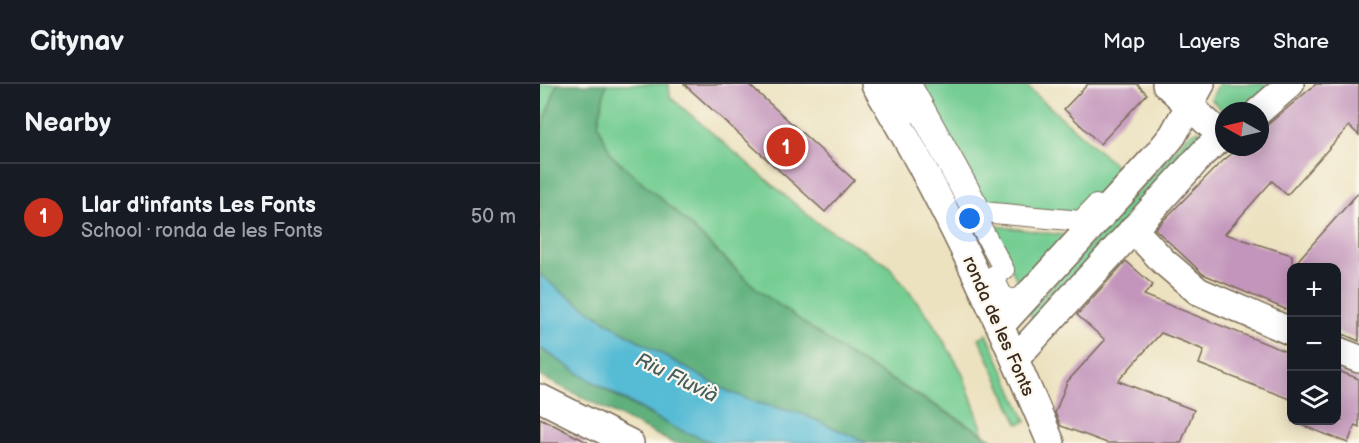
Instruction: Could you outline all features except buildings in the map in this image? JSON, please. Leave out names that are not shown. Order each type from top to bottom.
[{"type":"street","name":"ronda de les Fonts","points":[[875,84],[945,208],[1001,325],[1051,443]]},
{"type":"street","points":[[899,84],[895,87],[911,112],[919,111],[1004,270],[993,276],[1004,297],[1013,301],[1021,298],[1130,178],[1125,174],[1081,222],[982,212],[911,84]]},
{"type":"street","points":[[1166,84],[1195,95],[1215,124]]},
{"type":"street","points":[[1269,102],[1290,84]]},
{"type":"street","points":[[1001,325],[1156,156],[1173,135],[1195,95]]},
{"type":"street","points":[[1015,359],[1132,229],[1215,144]]},
{"type":"street","points":[[1132,229],[1163,261],[1198,291],[1287,330]]},
{"type":"street","points":[[1341,352],[1359,359]]},
{"type":"street","points":[[540,398],[630,443]]},
{"type":"green space","points":[[540,84],[557,84],[540,134]]},
{"type":"green space","points":[[557,84],[606,84],[598,124],[611,155],[674,210],[758,290],[846,353],[998,443],[868,443],[802,414],[754,402],[723,389],[618,329],[560,291],[540,274],[540,134]]},
{"type":"green space","points":[[606,84],[669,84],[670,97],[816,222],[888,265],[930,318],[962,372],[984,434],[846,353],[758,290],[674,210],[611,155],[598,124]]},
{"type":"green space","points":[[911,84],[1024,84],[1125,174],[1081,221],[982,212]]},
{"type":"green space","points":[[1219,84],[1273,84],[1250,102],[1215,103],[1211,99]]},
{"type":"green space","points":[[1199,130],[1202,134],[1199,141],[1034,321],[1029,312],[1187,136]]},
{"type":"green space","points":[[988,225],[1071,236],[1022,289]]},
{"type":"green space","points":[[987,334],[1026,421],[1018,424],[979,338]]},
{"type":"green space","points":[[540,348],[646,413],[714,443],[673,443],[540,376]]},
{"type":"water","name":"Riu Fluvià","points":[[540,274],[560,291],[618,329],[723,389],[754,402],[802,414],[868,443],[714,443],[675,428],[583,376],[540,348]]},
{"type":"place","name":"Llar d'infants Les Fonts","points":[[786,147]]}]
